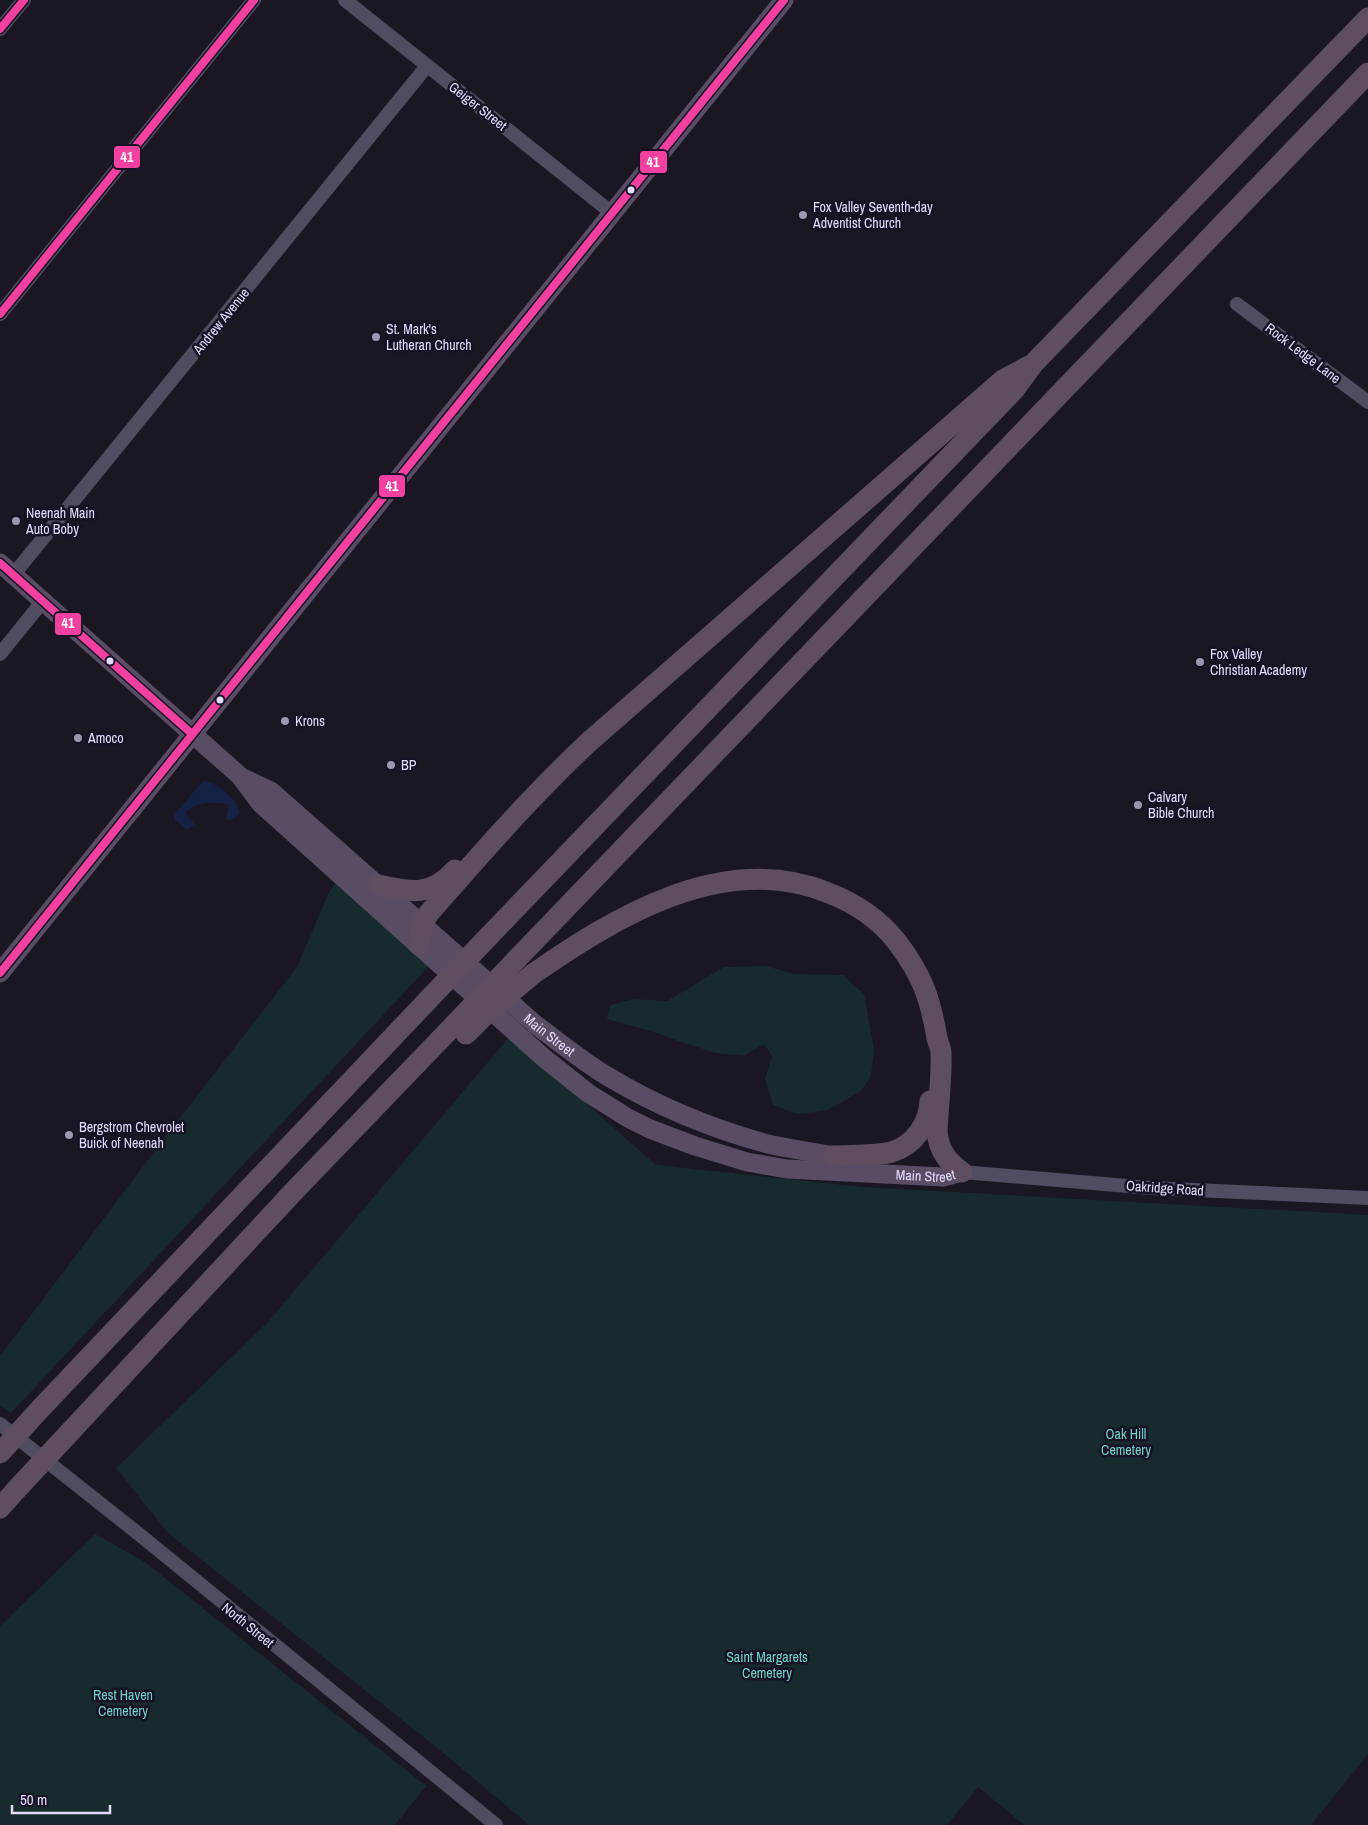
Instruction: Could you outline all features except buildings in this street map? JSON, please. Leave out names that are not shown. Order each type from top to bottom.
[{"type":"highway","points":[[0,1452],[428,1000],[1014,390],[1033,364],[1368,18]]},
{"type":"highway","points":[[0,1508],[296,1190],[461,1029],[516,960],[1368,73]]},
{"type":"highway","points":[[419,945],[422,924],[428,912],[512,818],[557,772],[1002,380],[1033,364]]},
{"type":"highway","points":[[379,885],[414,892],[441,883],[537,782],[557,772]]},
{"type":"highway","points":[[461,1029],[488,1012],[533,974],[570,948],[615,922],[672,895],[706,886],[744,880],[788,881],[814,887],[838,896],[860,908],[892,936],[922,979],[931,1003],[941,1051],[938,1144],[950,1163],[962,1172]]},
{"type":"highway","points":[[833,1156],[892,1152],[909,1143],[917,1135],[930,1109],[934,1051],[938,1039]]},
{"type":"main road","points":[[0,973],[784,0]]},
{"type":"main road","name":"Main Street","points":[[7,569],[240,776],[261,804],[522,1040],[568,1078],[608,1106],[650,1129],[747,1162],[787,1169],[943,1178],[962,1172]]},
{"type":"main road","name":"Main Street","points":[[240,776],[271,791],[536,1024],[570,1052],[607,1076],[703,1124],[770,1144],[865,1162],[944,1166],[962,1172]]},
{"type":"street","points":[[0,30],[24,0]]},
{"type":"street","points":[[0,314],[254,0]]},
{"type":"street","name":"Geiger Street","points":[[344,0],[612,213]]},
{"type":"street","name":"Andrew Avenue","points":[[7,569],[427,66]]},
{"type":"street","name":"Rock Ledge Lane","points":[[1237,304],[1368,402]]},
{"type":"street","points":[[0,654],[43,601]]},
{"type":"street","name":"Oakridge Road","points":[[962,1172],[1151,1188],[1368,1198]]},
{"type":"street","name":"North Street","points":[[0,1424],[140,1535],[496,1825]]},
{"type":"green space","points":[[336,882],[430,965],[11,1413],[0,1406],[0,1356],[172,1128],[297,967],[329,892]]},
{"type":"green space","points":[[766,966],[794,974],[843,975],[864,994],[874,1049],[871,1076],[861,1091],[826,1111],[797,1114],[773,1105],[765,1079],[772,1056],[764,1044],[744,1056],[716,1053],[657,1033],[607,1019],[610,1005],[633,999],[667,1001],[724,967]]},
{"type":"green space","name":"Oak Hill Cemetery","points":[[510,1036],[656,1165],[863,1187],[1368,1215],[1368,1754],[1311,1825],[1024,1825],[978,1787],[947,1825],[529,1825],[436,1747],[168,1533],[116,1468],[267,1323]]},
{"type":"green space","name":"Rest Haven Cemetery","points":[[95,1534],[145,1562],[426,1786],[395,1825],[0,1825],[0,1626]]},
{"type":"water","points":[[205,781],[216,785],[227,793],[236,804],[239,814],[231,820],[226,819],[229,805],[212,803],[200,805],[189,809],[185,813],[196,826],[187,830],[175,820],[174,815],[202,782]]},
{"type":"transit line","name":"41","points":[[0,29],[24,0]]},
{"type":"transit line","name":"41","points":[[0,314],[254,0]]},
{"type":"transit line","name":"41","points":[[0,973],[784,0]]},
{"type":"transit line","name":"41","points":[[0,563],[192,734]]},
{"type":"place","name":"Fox Valley Seventh-day Adventist Church","points":[[803,215]]},
{"type":"place","name":"St. Mark's Lutheran Church","points":[[376,337]]},
{"type":"place","name":"Neenah Main Auto Boby","points":[[16,521]]},
{"type":"place","name":"Fox Valley Christian Academy","points":[[1200,662]]},
{"type":"place","name":"Krons","points":[[285,721]]},
{"type":"place","name":"Amoco","points":[[78,738]]},
{"type":"place","name":"BP","points":[[391,765]]},
{"type":"place","name":"Calvary Bible Church","points":[[1138,805]]},
{"type":"place","name":"Bergstrom Chevrolet Buick of Neenah","points":[[69,1135]]},
{"type":"park label","name":"Saint Margarets Cemetery","points":[[767,1665]]}]
